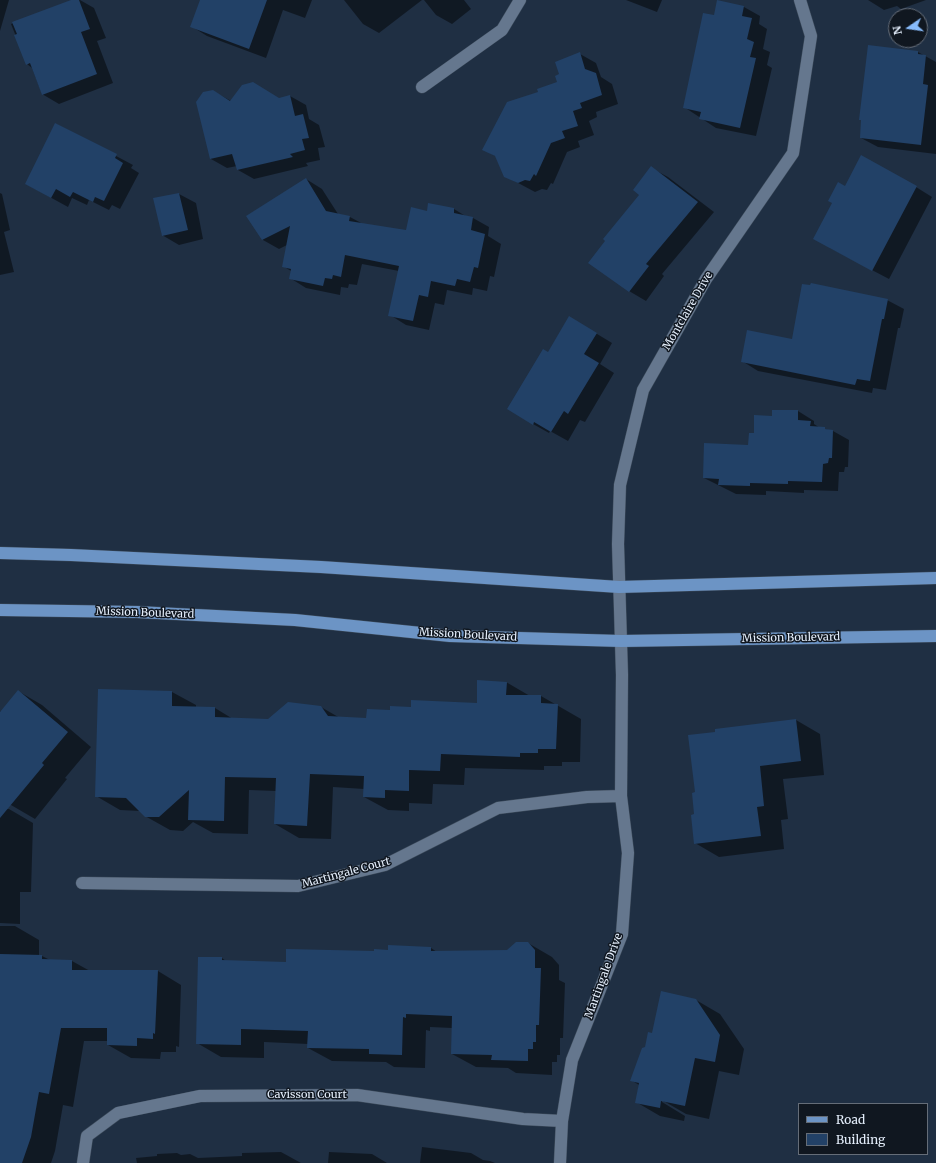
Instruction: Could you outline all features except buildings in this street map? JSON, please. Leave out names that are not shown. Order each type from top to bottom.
[{"type":"main road","points":[[0,553],[78,555],[321,567],[619,587],[936,578]]},
{"type":"main road","name":"Mission Boulevard","points":[[0,610],[137,612],[295,620],[450,636],[621,641],[936,636]]},
{"type":"street","points":[[422,87],[502,30],[520,0]]},
{"type":"street","name":"Montclaire Drive","points":[[621,641],[618,544],[620,485],[642,390],[706,279],[793,153],[811,36],[800,0]]},
{"type":"street","name":"Martingale Drive","points":[[560,1163],[562,1121],[572,1060],[622,934],[628,853],[621,796],[621,641]]},
{"type":"street","name":"Martingale Court","points":[[82,883],[298,886],[384,865],[498,808],[587,797],[621,796]]},
{"type":"street","name":"Cavisson Court","points":[[83,1163],[87,1136],[118,1113],[200,1096],[357,1095],[523,1119],[562,1121]]}]
